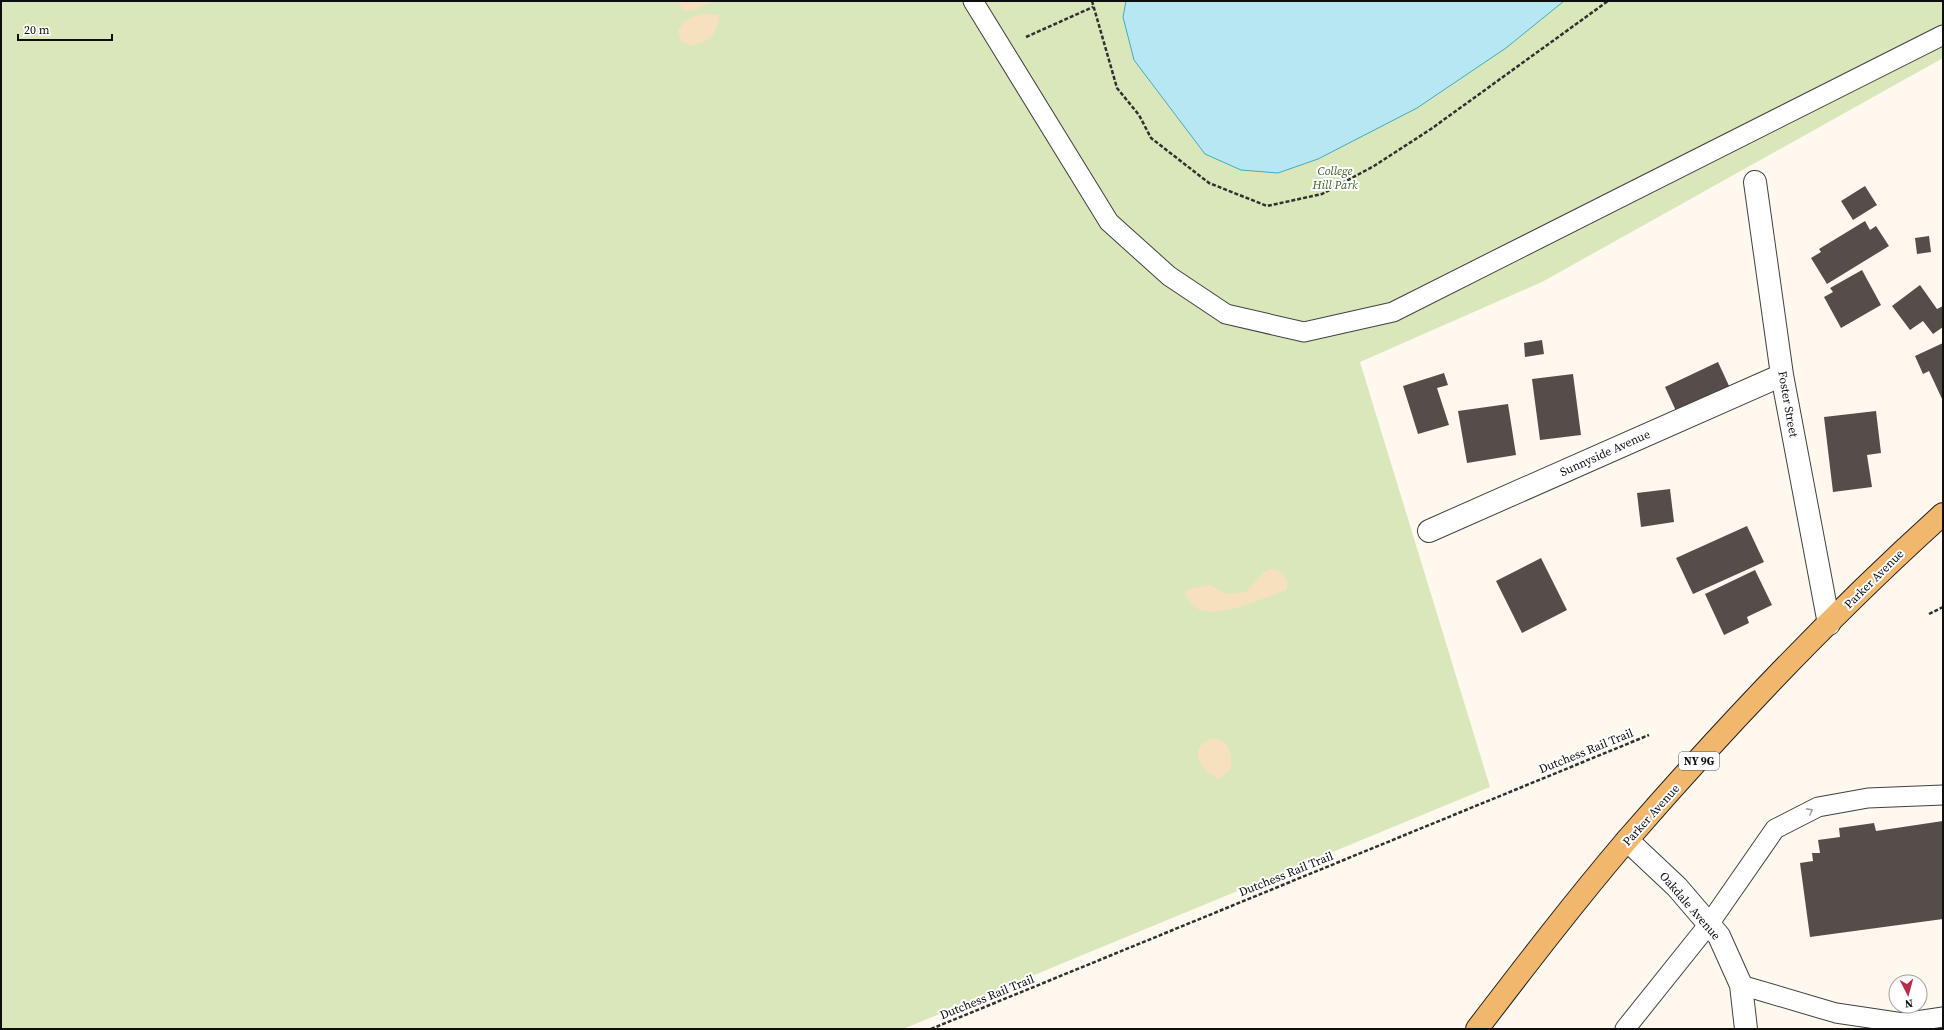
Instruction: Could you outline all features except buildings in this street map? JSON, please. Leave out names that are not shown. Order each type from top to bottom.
[{"type":"main road","name":"Parker Avenue","points":[[1477,1029],[1627,840],[1761,692],[1904,549],[1943,514]]},
{"type":"street","name":"Foster Street","points":[[1755,182],[1782,375],[1829,624]]},
{"type":"street","name":"Sunnyside Avenue","points":[[1429,531],[1782,375]]},
{"type":"street","name":"Oakdale Avenue","points":[[1627,840],[1677,886],[1719,936],[1741,985],[1746,1029]]},
{"type":"lane","points":[[973,1],[1109,222],[1169,276],[1226,314],[1304,332],[1393,312],[1943,35]]},
{"type":"lane","points":[[1625,1029],[1709,924],[1776,829],[1818,807],[1868,798],[1943,795]]},
{"type":"lane","points":[[1741,985],[1836,1013],[1903,1023],[1943,1017]]},
{"type":"path","points":[[1092,1],[1117,88],[1139,115],[1151,138],[1209,183],[1267,206],[1322,194],[1374,166],[1437,124],[1608,1]]},
{"type":"path","points":[[1001,47],[1093,7]]},
{"type":"path","points":[[1929,614],[1943,607]]},
{"type":"path","name":"Dutchess Rail Trail","points":[[931,1029],[1649,735]]},
{"type":"green space","name":"College Hill Park","points":[[1,1],[1943,1],[1943,58],[1542,282],[1360,362],[1490,787],[903,1029],[1,1029]]},
{"type":"sand","points":[[678,1],[711,1],[709,4],[691,11],[683,10]]},
{"type":"sand","points":[[705,14],[719,15],[714,33],[708,40],[690,46],[681,41],[678,31],[683,23],[692,17]]},
{"type":"sand","points":[[1271,569],[1282,573],[1287,582],[1286,590],[1240,607],[1215,612],[1204,611],[1195,607],[1185,595],[1188,589],[1210,585],[1226,594],[1246,592],[1263,573]]},
{"type":"sand","points":[[1213,738],[1223,742],[1227,746],[1231,755],[1230,770],[1219,779],[1206,770],[1199,759],[1198,753],[1200,747],[1205,742]]},
{"type":"water","points":[[1126,1],[1564,1],[1506,48],[1417,108],[1318,159],[1278,173],[1241,170],[1205,154],[1134,60],[1123,17]]}]
